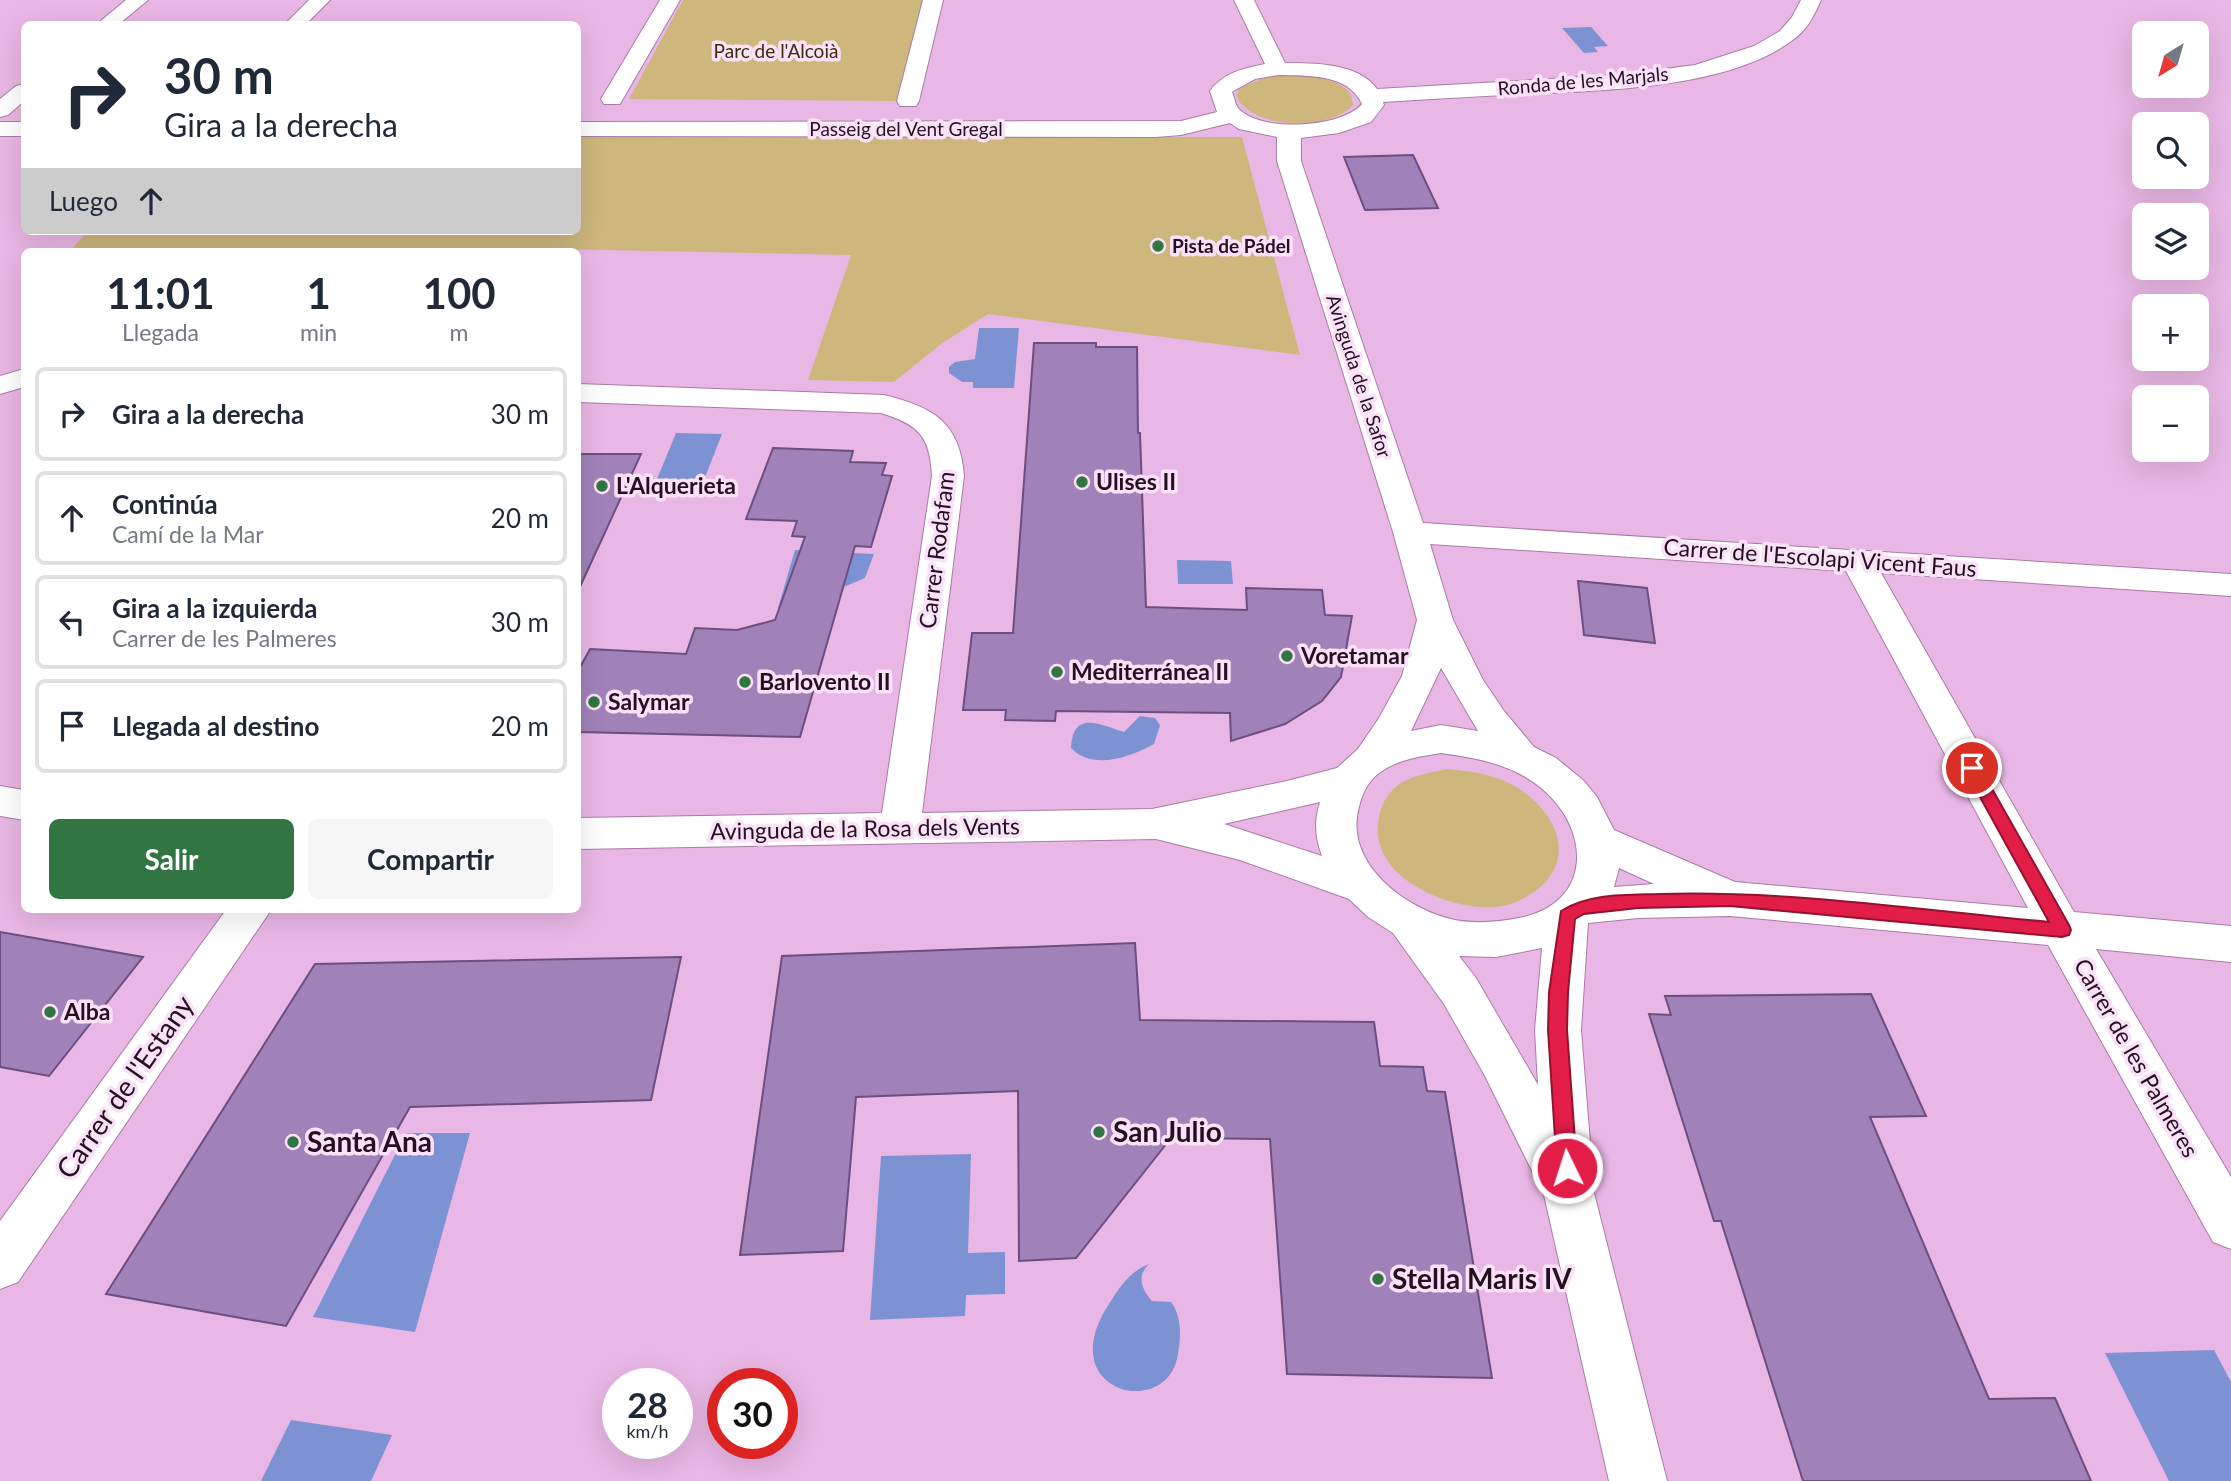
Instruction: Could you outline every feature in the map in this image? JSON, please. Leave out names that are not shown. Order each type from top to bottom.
[{"type":"street","points":[[111,21],[138,0]]},
{"type":"street","points":[[298,21],[320,0]]},
{"type":"street","points":[[612,99],[670,0]]},
{"type":"street","points":[[908,101],[933,0]]},
{"type":"street","points":[[1244,0],[1278,69]]},
{"type":"street","name":"Ronda de les Marjals","points":[[1371,96],[1615,82],[1708,68],[1756,51],[1786,35],[1796,26],[1811,0]]},
{"type":"street","points":[[1278,69],[1337,75],[1353,80],[1371,96],[1374,104],[1370,112],[1347,126],[1320,131],[1267,128],[1233,115],[1220,100],[1222,91],[1229,83],[1258,71],[1278,69]]},
{"type":"street","points":[[0,110],[21,92]]},
{"type":"street","name":"Passeig del Vent Gregal","points":[[581,129],[1156,130],[1181,128],[1233,115]]},
{"type":"street","points":[[0,129],[21,129]]},
{"type":"street","name":"Avinguda de la Safor","points":[[1289,131],[1289,161],[1410,532],[1435,620],[1467,684],[1518,755]]},
{"type":"street","points":[[0,386],[21,378]]},
{"type":"street","name":"Carrer Rodafam","points":[[581,393],[884,404],[926,420],[942,436],[948,456],[948,475],[900,828]]},
{"type":"street","name":"Carrer de l'Escolapi Vicent Faus","points":[[1410,532],[2231,585]]},
{"type":"street","name":"Carrer de les Palmeres","points":[[1857,560],[2062,930],[2231,1226]]},
{"type":"street","points":[[1360,769],[1404,745],[1441,739],[1480,743],[1518,755],[1555,777],[1584,807],[1599,841],[1598,876],[1574,911],[1548,929],[1504,940],[1455,937],[1408,921],[1373,898],[1348,869],[1335,837],[1335,807],[1360,769],[1395,725],[1420,676],[1435,620]]},
{"type":"street","name":"Avinguda de la Rosa dels Vents","points":[[581,834],[1152,824],[1287,796],[1360,769]]},
{"type":"street","points":[[0,802],[21,805]]},
{"type":"street","name":"Avinguda de la Rosa dels Vents","points":[[1152,824],[1245,845],[1365,888]]},
{"type":"street","points":[[1599,841],[1730,899]]},
{"type":"street","points":[[1574,911],[1638,901],[1730,899],[2231,944]]},
{"type":"street","points":[[1574,911],[1559,992],[1558,1030],[1569,1193],[1638,1481]]},
{"type":"street","name":"Carrer de l'Estany","points":[[0,1264],[248,913]]},
{"type":"street","points":[[1408,921],[1460,990],[1502,1062],[1569,1193]]},
{"type":"green space","name":"Parc de l'Alcoià","points":[[683,0],[923,0],[897,101],[629,99]]},
{"type":"green space","points":[[1266,77],[1315,77],[1337,83],[1351,95],[1353,105],[1327,119],[1292,123],[1274,121],[1258,115],[1245,107],[1236,96],[1240,88]]},
{"type":"green space","points":[[581,137],[1242,137],[1300,355],[988,314],[941,344],[894,382],[808,380],[851,255],[581,248],[73,248],[84,235],[581,235]]},
{"type":"green space","points":[[1447,769],[1478,773],[1509,783],[1528,795],[1553,825],[1558,841],[1558,858],[1552,874],[1538,888],[1518,901],[1489,907],[1454,903],[1437,897],[1405,879],[1383,852],[1378,836],[1379,817],[1385,800],[1393,789],[1408,779]]},
{"type":"water","points":[[1591,27],[1608,46],[1594,47],[1598,52],[1584,53],[1562,28]]},
{"type":"water","points":[[979,328],[1019,328],[1014,388],[973,388],[973,382],[962,382],[949,373],[949,367],[955,362],[975,359]]},
{"type":"water","points":[[676,433],[722,434],[702,485],[655,484]]},
{"type":"water","points":[[795,550],[874,554],[865,578],[846,586],[835,584],[806,611],[778,608]]},
{"type":"water","points":[[1177,560],[1231,561],[1233,584],[1178,584]]},
{"type":"water","points":[[1140,716],[1155,718],[1160,725],[1154,744],[1144,749],[1112,760],[1101,760],[1080,755],[1071,748],[1073,736],[1082,724],[1097,724],[1124,732]]},
{"type":"water","points":[[406,1133],[470,1133],[415,1332],[313,1317]]},
{"type":"water","points":[[971,1154],[968,1253],[1005,1252],[1005,1294],[966,1295],[965,1316],[870,1320],[881,1156]]},
{"type":"water","points":[[1149,1264],[1143,1273],[1143,1288],[1152,1301],[1171,1302],[1179,1320],[1180,1341],[1170,1375],[1154,1387],[1136,1391],[1117,1387],[1102,1376],[1093,1357],[1095,1332],[1123,1284],[1137,1270]]},
{"type":"water","points":[[2214,1350],[2231,1382],[2231,1481],[2169,1481],[2105,1353]]},
{"type":"water","points":[[291,1420],[392,1435],[371,1481],[261,1481]]},
{"type":"building","points":[[1413,155],[1438,208],[1365,210],[1344,157]]},
{"type":"building","points":[[1034,343],[1096,343],[1096,347],[1137,347],[1146,607],[1247,610],[1246,588],[1322,590],[1325,615],[1352,616],[1341,677],[1322,701],[1285,724],[1231,741],[1230,713],[1056,711],[1055,721],[1005,720],[1006,710],[963,710],[972,633],[1013,633]]},
{"type":"building","points":[[773,448],[853,451],[850,462],[886,463],[882,475],[892,476],[871,547],[855,546],[800,737],[581,732],[581,666],[590,649],[686,654],[695,628],[737,630],[775,620],[805,537],[792,536],[797,521],[746,519]]},
{"type":"building","name":"L'Alquerieta","points":[[581,454],[641,454],[581,584]]},
{"type":"building","points":[[1578,581],[1647,588],[1655,643],[1584,635]]},
{"type":"building","name":"Alba","points":[[0,932],[143,957],[49,1076],[0,1067]]},
{"type":"building","points":[[1135,943],[1140,1020],[1374,1022],[1380,1066],[1423,1067],[1427,1091],[1445,1092],[1492,1378],[1287,1374],[1270,1139],[1171,1138],[1076,1258],[1019,1261],[1018,1091],[856,1097],[843,1251],[740,1255],[782,956]]},
{"type":"building","name":"Santa Ana","points":[[681,957],[651,1100],[410,1107],[286,1326],[106,1294],[315,964]]},
{"type":"building","points":[[1871,994],[1926,1116],[1870,1117],[1989,1399],[2055,1398],[2091,1481],[1803,1481],[1721,1221],[1714,1221],[1649,1014],[1671,1015],[1665,996]]},
{"type":"place","name":"Pista de Pádel","points":[[1158,246]]},
{"type":"place","name":"Ulises II","points":[[1082,482]]},
{"type":"place","name":"L'Alquerieta","points":[[602,486]]},
{"type":"place","name":"Voretamar","points":[[1287,656]]},
{"type":"place","name":"Mediterránea II","points":[[1057,672]]},
{"type":"place","name":"Barlovento II","points":[[745,682]]},
{"type":"place","name":"Salymar","points":[[594,702]]},
{"type":"place","name":"Alba","points":[[50,1012]]},
{"type":"place","name":"San Julio","points":[[1099,1132]]},
{"type":"place","name":"Santa Ana","points":[[293,1142]]},
{"type":"place","name":"Stella Maris IV","points":[[1378,1279]]},
{"type":"route","points":[[1567,1168],[1558,1030],[1567,916],[1581,907],[1638,901],[1730,899],[2062,930],[1972,768]]}]
